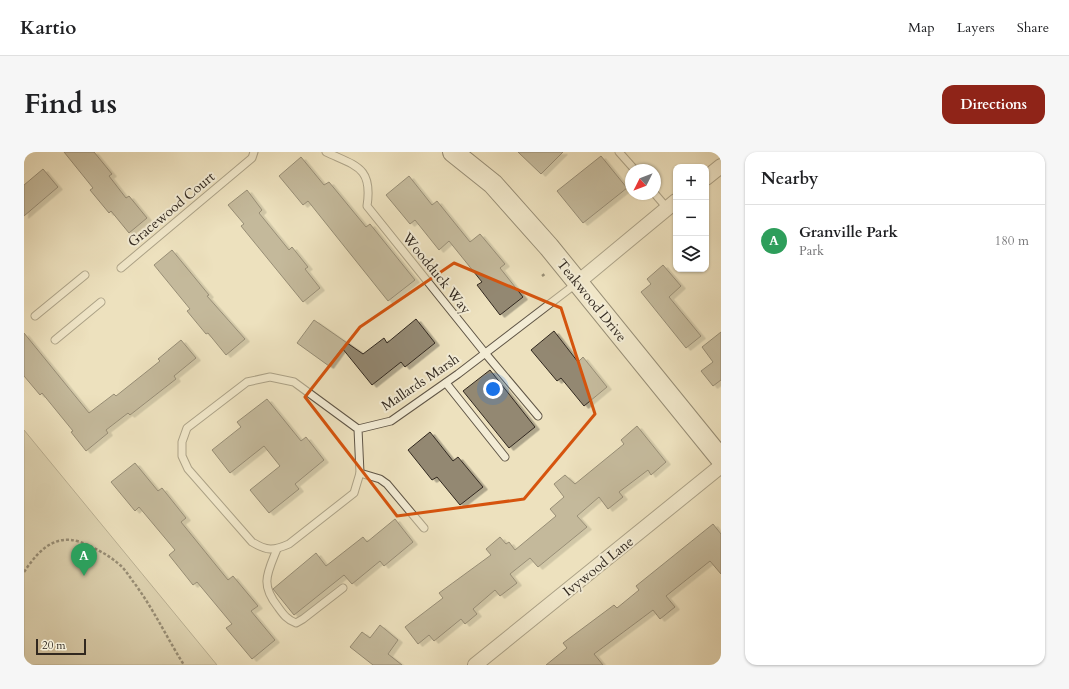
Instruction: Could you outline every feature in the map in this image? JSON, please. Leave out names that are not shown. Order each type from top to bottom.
[{"type":"street","name":"Teakwood Drive","points":[[453,152],[493,184],[549,247],[721,459]]},
{"type":"street","points":[[709,176],[721,166]]},
{"type":"street","points":[[577,283],[672,205]]},
{"type":"street","name":"Ivywood Lane","points":[[475,665],[721,466]]},
{"type":"lane","name":"Gracewood Court","points":[[121,268],[252,158],[254,152]]},
{"type":"lane","name":"Woodduck Way","points":[[326,152],[358,166],[368,179],[367,206],[485,353],[538,416]]},
{"type":"lane","points":[[619,152],[630,164]]},
{"type":"lane","points":[[661,198],[672,205]]},
{"type":"lane","points":[[35,316],[84,275]]},
{"type":"lane","name":"Mallards Marsh","points":[[358,428],[391,421],[446,383],[577,283]]},
{"type":"lane","points":[[55,340],[101,302]]},
{"type":"lane","points":[[270,377],[294,382],[358,428],[360,472],[354,493],[289,544],[277,549],[264,548],[252,542],[188,469],[182,456],[182,442],[187,428],[247,382],[270,377]]},
{"type":"lane","points":[[446,383],[505,457]]},
{"type":"lane","points":[[360,472],[380,479],[388,484],[424,528]]},
{"type":"lane","points":[[277,549],[268,572],[267,591],[289,620],[296,623],[303,619],[343,588]]},
{"type":"path","points":[[24,572],[32,560],[44,547],[58,541],[71,539],[110,557],[122,566],[143,596],[158,618],[184,665]]},
{"type":"highlighted area","points":[[454,263],[561,308],[595,414],[524,499],[397,516],[305,397],[360,327]]},
{"type":"shaded area","points":[[24,430],[217,665],[24,665]]},
{"type":"building","points":[[64,152],[94,152],[112,174],[109,176],[126,198],[129,196],[147,218],[129,233],[111,211],[109,213],[90,190],[93,188]]},
{"type":"building","points":[[518,152],[563,152],[541,174]]},
{"type":"building","points":[[601,156],[625,186],[625,190],[583,223],[557,191]]},
{"type":"building","points":[[301,157],[324,185],[329,182],[366,227],[370,224],[415,280],[388,301],[308,201],[303,205],[279,176]]},
{"type":"building","points":[[43,169],[58,187],[24,216],[24,185]]},
{"type":"building","points":[[409,176],[432,205],[437,201],[470,242],[480,234],[505,264],[500,268],[523,297],[500,315],[477,285],[482,282],[449,241],[439,250],[415,220],[410,224],[386,195]]},
{"type":"building","points":[[247,190],[262,210],[259,213],[289,250],[292,247],[308,267],[305,269],[320,288],[303,302],[241,226],[244,224],[228,205]]},
{"type":"building","points":[[172,250],[209,295],[207,296],[245,339],[226,355],[187,311],[190,309],[154,265]]},
{"type":"building","points":[[663,265],[681,286],[669,297],[701,336],[686,348],[641,292],[651,284],[647,279]]},
{"type":"building","points":[[416,319],[435,343],[405,367],[401,362],[372,385],[342,348],[329,366],[297,343],[314,320],[363,354],[384,338],[387,343]]},
{"type":"building","points":[[554,331],[578,362],[583,357],[607,387],[584,406],[561,378],[557,381],[531,350]]},
{"type":"building","points":[[721,332],[721,380],[713,386],[701,371],[713,362],[702,347]]},
{"type":"building","points":[[24,333],[89,413],[114,394],[116,396],[160,361],[158,359],[181,340],[196,358],[174,376],[176,379],[130,415],[128,413],[106,430],[108,433],[86,451],[71,432],[73,431],[42,393],[40,395],[24,376]]},
{"type":"building","points":[[490,370],[535,427],[509,448],[463,391]]},
{"type":"building","points":[[267,399],[301,441],[306,437],[324,460],[295,484],[299,489],[269,513],[250,490],[280,466],[264,446],[230,473],[212,450],[241,427],[237,422]]},
{"type":"building","points":[[637,426],[666,462],[651,475],[648,470],[619,492],[623,497],[608,509],[599,497],[577,516],[587,527],[538,567],[530,558],[510,574],[517,583],[500,596],[495,590],[473,609],[477,614],[465,624],[461,619],[434,641],[429,635],[418,644],[405,627],[443,598],[439,593],[491,555],[486,549],[500,537],[506,544],[509,542],[515,550],[556,516],[550,509],[564,497],[554,484],[565,475],[575,484],[624,444],[621,440]]},
{"type":"building","points":[[430,432],[453,461],[458,457],[483,487],[460,505],[437,477],[432,480],[408,450]]},
{"type":"building","points":[[135,463],[158,491],[162,488],[186,518],[181,522],[228,580],[233,576],[258,606],[251,611],[275,640],[252,659],[226,628],[232,624],[197,582],[193,585],[169,555],[175,550],[139,507],[135,511],[111,482]]},
{"type":"building","points":[[395,519],[413,542],[384,566],[380,561],[352,584],[344,575],[294,615],[273,589],[316,553],[326,566],[363,537],[367,542]]},
{"type":"building","points":[[713,524],[721,534],[721,574],[710,561],[666,596],[675,607],[660,619],[653,610],[594,654],[603,665],[546,665],[567,648],[563,643],[614,605],[617,608],[639,590],[636,586]]},
{"type":"building","points":[[380,625],[398,640],[388,654],[402,665],[373,665],[350,647],[362,632],[370,638]]},
{"type":"place","name":"Granville Park","points":[[84,576]]}]
